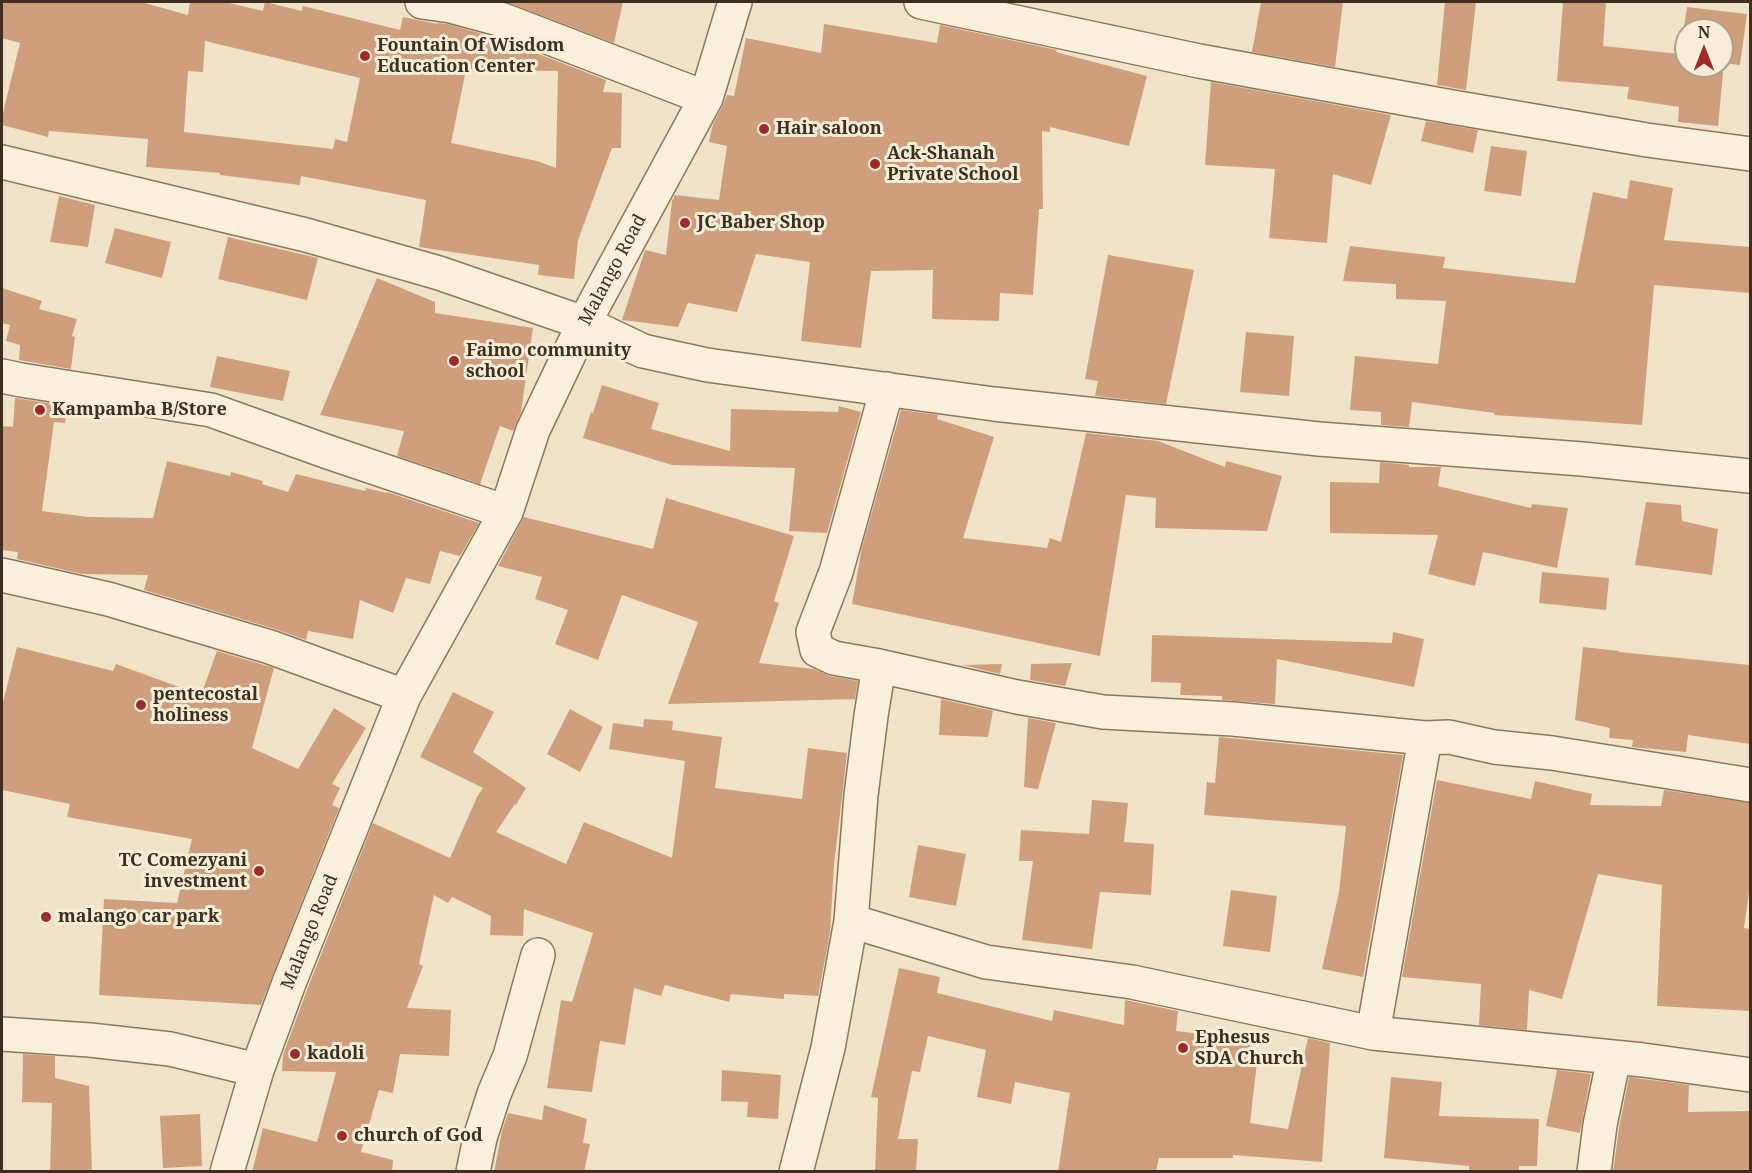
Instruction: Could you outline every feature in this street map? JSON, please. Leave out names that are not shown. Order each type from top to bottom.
[{"type":"street","points":[[422,2],[451,6],[503,20],[706,98]]},
{"type":"street","name":"Malango Road","points":[[227,1172],[257,1070],[289,982],[404,696],[506,512],[533,430],[584,323],[706,98],[735,2]]},
{"type":"street","points":[[921,2],[1211,63],[1635,138],[1750,154]]},
{"type":"street","points":[[2,162],[306,235],[439,273],[584,323],[644,351],[707,365],[994,404],[1319,439],[1582,459],[1750,476]]},
{"type":"street","points":[[2,376],[211,410],[506,512]]},
{"type":"street","points":[[886,389],[836,572],[813,632],[817,650],[834,658],[1017,697],[1103,712],[1233,719],[1425,738],[1449,737],[1494,747],[1552,753],[1750,785]]},
{"type":"street","points":[[2,575],[108,599],[270,647],[404,696]]},
{"type":"street","points":[[796,1172],[828,1048],[851,921],[861,795],[879,666]]},
{"type":"street","points":[[1373,1033],[1425,738]]},
{"type":"street","points":[[851,921],[986,962],[1132,982],[1373,1033],[1614,1057],[1750,1075]]},
{"type":"street","points":[[473,1172],[480,1138],[494,1094],[510,1056],[538,955]]},
{"type":"street","points":[[2,1034],[90,1040],[170,1049],[257,1070]]},
{"type":"street","points":[[1594,1172],[1600,1125],[1614,1057]]},
{"type":"building","points":[[2,2],[141,2],[188,15],[190,2],[225,2],[263,11],[265,2],[302,11],[303,6],[400,30],[403,17],[447,24],[497,38],[606,80],[603,92],[622,93],[621,148],[612,148],[578,240],[574,279],[538,275],[539,265],[419,247],[426,200],[301,176],[300,185],[220,175],[220,173],[146,167],[148,139],[49,131],[48,137],[2,125],[20,43],[2,38]],"holes":[[[205,41],[360,78],[347,142],[335,139],[333,149],[184,132],[188,71],[203,72]],[[466,70],[558,71],[556,168],[537,161],[451,143]]]},
{"type":"building","points":[[506,2],[623,2],[614,43]]},
{"type":"building","points":[[1261,2],[1343,2],[1335,67],[1252,52]]},
{"type":"building","points":[[1445,2],[1476,2],[1466,90],[1437,85]]},
{"type":"building","points":[[1563,2],[1606,2],[1603,46],[1674,53],[1674,78],[1723,78],[1718,126],[1678,122],[1679,107],[1627,99],[1629,87],[1557,81]]},
{"type":"building","points":[[1687,7],[1747,14],[1740,65],[1734,64],[1734,18],[1685,18]]},
{"type":"building","points":[[824,24],[937,43],[940,25],[1057,50],[1056,52],[1147,76],[1129,146],[1050,127],[1050,132],[1042,131],[1043,209],[1039,209],[1033,295],[1000,293],[999,321],[932,319],[933,270],[871,271],[861,348],[801,341],[810,262],[756,254],[737,312],[688,303],[678,327],[622,320],[645,250],[666,255],[672,201],[675,195],[719,200],[727,146],[709,142],[713,124],[727,95],[734,96],[746,38],[821,53]]},
{"type":"building","points":[[1211,82],[1391,115],[1371,185],[1333,174],[1327,243],[1269,238],[1275,169],[1205,165]]},
{"type":"building","points":[[1426,121],[1478,130],[1473,153],[1421,141]]},
{"type":"building","points":[[1491,146],[1527,151],[1521,196],[1484,191]]},
{"type":"building","points":[[1630,180],[1673,188],[1664,240],[1750,247],[1750,293],[1654,285],[1642,425],[1494,415],[1495,413],[1412,402],[1409,427],[1381,425],[1381,412],[1350,410],[1355,356],[1438,364],[1446,301],[1396,299],[1396,284],[1343,281],[1350,246],[1445,257],[1443,268],[1575,283],[1593,192],[1627,199]]},
{"type":"building","points":[[59,196],[95,205],[88,247],[50,242]]},
{"type":"building","points":[[115,228],[171,242],[162,278],[105,263]]},
{"type":"building","points":[[228,237],[318,258],[307,300],[218,279]]},
{"type":"building","points":[[1108,255],[1194,270],[1166,404],[1095,396],[1098,381],[1085,379]]},
{"type":"building","points":[[377,278],[435,302],[435,313],[533,328],[521,412],[513,431],[500,426],[480,484],[397,456],[404,431],[320,415]]},
{"type":"building","points":[[2,288],[42,301],[39,309],[77,319],[72,336],[75,337],[71,369],[19,360],[20,345],[6,341],[10,325],[2,323]]},
{"type":"building","points":[[1246,332],[1294,336],[1289,396],[1240,392]]},
{"type":"building","points":[[217,356],[290,371],[283,401],[210,387]]},
{"type":"building","points":[[602,385],[659,403],[651,429],[730,451],[731,409],[838,412],[839,406],[861,412],[827,533],[789,531],[795,468],[672,465],[583,438]]},
{"type":"building","points":[[15,398],[67,406],[65,423],[54,422],[42,511],[88,517],[153,518],[167,461],[230,476],[231,472],[263,481],[262,484],[288,492],[296,474],[365,491],[366,488],[387,492],[479,523],[460,556],[440,551],[430,584],[406,578],[393,613],[360,600],[353,639],[308,631],[306,640],[144,590],[148,575],[82,574],[17,559],[18,552],[2,550],[2,426],[13,427]]},
{"type":"building","points":[[901,410],[938,415],[937,419],[994,437],[963,538],[1047,548],[1050,538],[1061,542],[1086,433],[1158,441],[1225,467],[1226,461],[1282,476],[1267,531],[1155,528],[1156,498],[1126,495],[1100,656],[852,604],[862,547]]},
{"type":"building","points":[[1380,462],[1409,465],[1409,467],[1441,467],[1438,486],[1531,508],[1532,504],[1568,508],[1557,568],[1483,552],[1475,586],[1428,574],[1438,535],[1330,533],[1330,482],[1379,483]]},
{"type":"building","points":[[666,498],[794,536],[774,601],[779,603],[759,663],[814,669],[830,676],[858,681],[855,699],[668,704],[698,622],[622,595],[598,660],[555,644],[568,610],[535,599],[542,577],[498,566],[524,517],[653,549]]},
{"type":"building","points":[[1646,502],[1681,505],[1682,521],[1718,529],[1712,575],[1635,565]]},
{"type":"building","points":[[1542,572],[1609,578],[1606,610],[1539,603]]},
{"type":"building","points":[[1393,632],[1424,639],[1414,687],[1277,659],[1275,704],[1222,700],[1222,696],[1180,695],[1181,683],[1151,682],[1152,635],[1392,643]]},
{"type":"building","points":[[17,647],[113,671],[116,664],[201,695],[217,651],[274,668],[252,748],[298,769],[334,708],[366,728],[332,784],[340,788],[332,805],[339,808],[261,1005],[99,995],[104,899],[177,903],[192,839],[67,817],[70,804],[2,790],[2,706]]},
{"type":"building","points":[[1583,647],[1750,665],[1750,744],[1688,735],[1686,752],[1632,747],[1633,740],[1609,738],[1610,728],[1575,720]]},
{"type":"building","points":[[1072,663],[1065,686],[1030,680],[1031,664]]},
{"type":"building","points":[[1002,664],[1000,674],[962,665]]},
{"type":"building","points":[[453,692],[494,712],[473,752],[526,788],[496,832],[566,864],[584,822],[672,858],[685,761],[609,749],[613,723],[643,727],[644,719],[673,721],[672,730],[722,737],[715,788],[802,799],[808,748],[847,753],[834,865],[830,933],[818,996],[784,994],[784,999],[731,994],[729,1002],[665,985],[661,996],[634,988],[625,1045],[600,1041],[592,1092],[547,1088],[561,1000],[572,1002],[593,933],[524,909],[523,936],[490,935],[491,916],[452,897],[448,903],[434,895],[435,890],[419,964],[423,966],[407,1008],[451,1010],[449,1056],[400,1054],[393,1093],[379,1090],[361,1152],[393,1160],[392,1172],[252,1172],[263,1128],[317,1142],[336,1072],[282,1071],[283,1055],[373,823],[450,858],[483,788],[420,757]]},
{"type":"building","points":[[941,699],[993,711],[988,737],[939,735]]},
{"type":"building","points":[[570,709],[603,727],[580,772],[547,754]]},
{"type":"building","points":[[1028,718],[1056,723],[1038,789],[1024,787]]},
{"type":"building","points":[[1219,737],[1403,755],[1363,977],[1322,969],[1339,892],[1346,826],[1204,815],[1207,782],[1215,783]]},
{"type":"building","points":[[1437,780],[1531,799],[1535,781],[1592,794],[1590,805],[1661,806],[1664,790],[1750,803],[1750,885],[1744,928],[1750,929],[1750,1011],[1657,1006],[1662,885],[1598,874],[1562,999],[1529,990],[1527,1030],[1479,1025],[1481,984],[1402,977]]},
{"type":"building","points":[[1092,800],[1128,803],[1124,842],[1154,844],[1151,895],[1100,892],[1092,949],[1022,940],[1033,861],[1019,861],[1021,830],[1089,834]]},
{"type":"building","points":[[918,845],[966,854],[956,906],[909,897]]},
{"type":"building","points":[[1231,890],[1277,896],[1270,952],[1223,946]]},
{"type":"building","points":[[899,968],[940,977],[937,993],[1052,1021],[1054,1010],[1124,1025],[1125,1000],[1178,1011],[1176,1031],[1251,1040],[1248,1061],[1257,1062],[1250,1123],[1288,1129],[1308,1038],[1330,1043],[1322,1162],[1233,1155],[1233,1158],[1159,1158],[1156,1172],[1058,1172],[1070,1093],[1015,1082],[1011,1104],[977,1097],[986,1050],[928,1036],[920,1072],[912,1071],[898,1139],[918,1139],[916,1172],[875,1172],[878,1098],[871,1097]]},
{"type":"building","points":[[23,1054],[55,1056],[55,1078],[89,1086],[92,1172],[50,1172],[52,1103],[22,1102]]},
{"type":"building","points":[[722,1070],[781,1075],[778,1119],[747,1117],[748,1102],[721,1101]]},
{"type":"building","points":[[1557,1070],[1591,1074],[1580,1133],[1546,1126]]},
{"type":"building","points":[[1391,1077],[1442,1082],[1439,1116],[1539,1119],[1537,1166],[1519,1166],[1519,1172],[1469,1172],[1469,1166],[1384,1158]]},
{"type":"building","points":[[1629,1077],[1689,1085],[1688,1112],[1750,1111],[1750,1172],[1613,1172]]},
{"type":"building","points":[[544,1105],[587,1119],[583,1143],[590,1144],[584,1172],[494,1172],[508,1113],[542,1120]]},
{"type":"building","points":[[200,1114],[202,1166],[163,1168],[160,1116]]},
{"type":"place","name":"Fountain Of Wisdom Education Center","points":[[365,56]]},
{"type":"place","name":"Hair saloon","points":[[764,129]]},
{"type":"place","name":"Ack-Shanah Private School","points":[[875,164]]},
{"type":"place","name":"JC Baber Shop","points":[[685,223]]},
{"type":"place","name":"Faimo community school","points":[[454,361]]},
{"type":"place","name":"Kampamba B/Store","points":[[40,410]]},
{"type":"place","name":"pentecostal holiness","points":[[141,705]]},
{"type":"place","name":"TC Comezyani investment","points":[[259,871]]},
{"type":"place","name":"malango car park","points":[[46,917]]},
{"type":"place","name":"Ephesus SDA Church","points":[[1183,1048]]},
{"type":"place","name":"kadoli","points":[[295,1054]]},
{"type":"place","name":"church of God","points":[[342,1136]]}]
